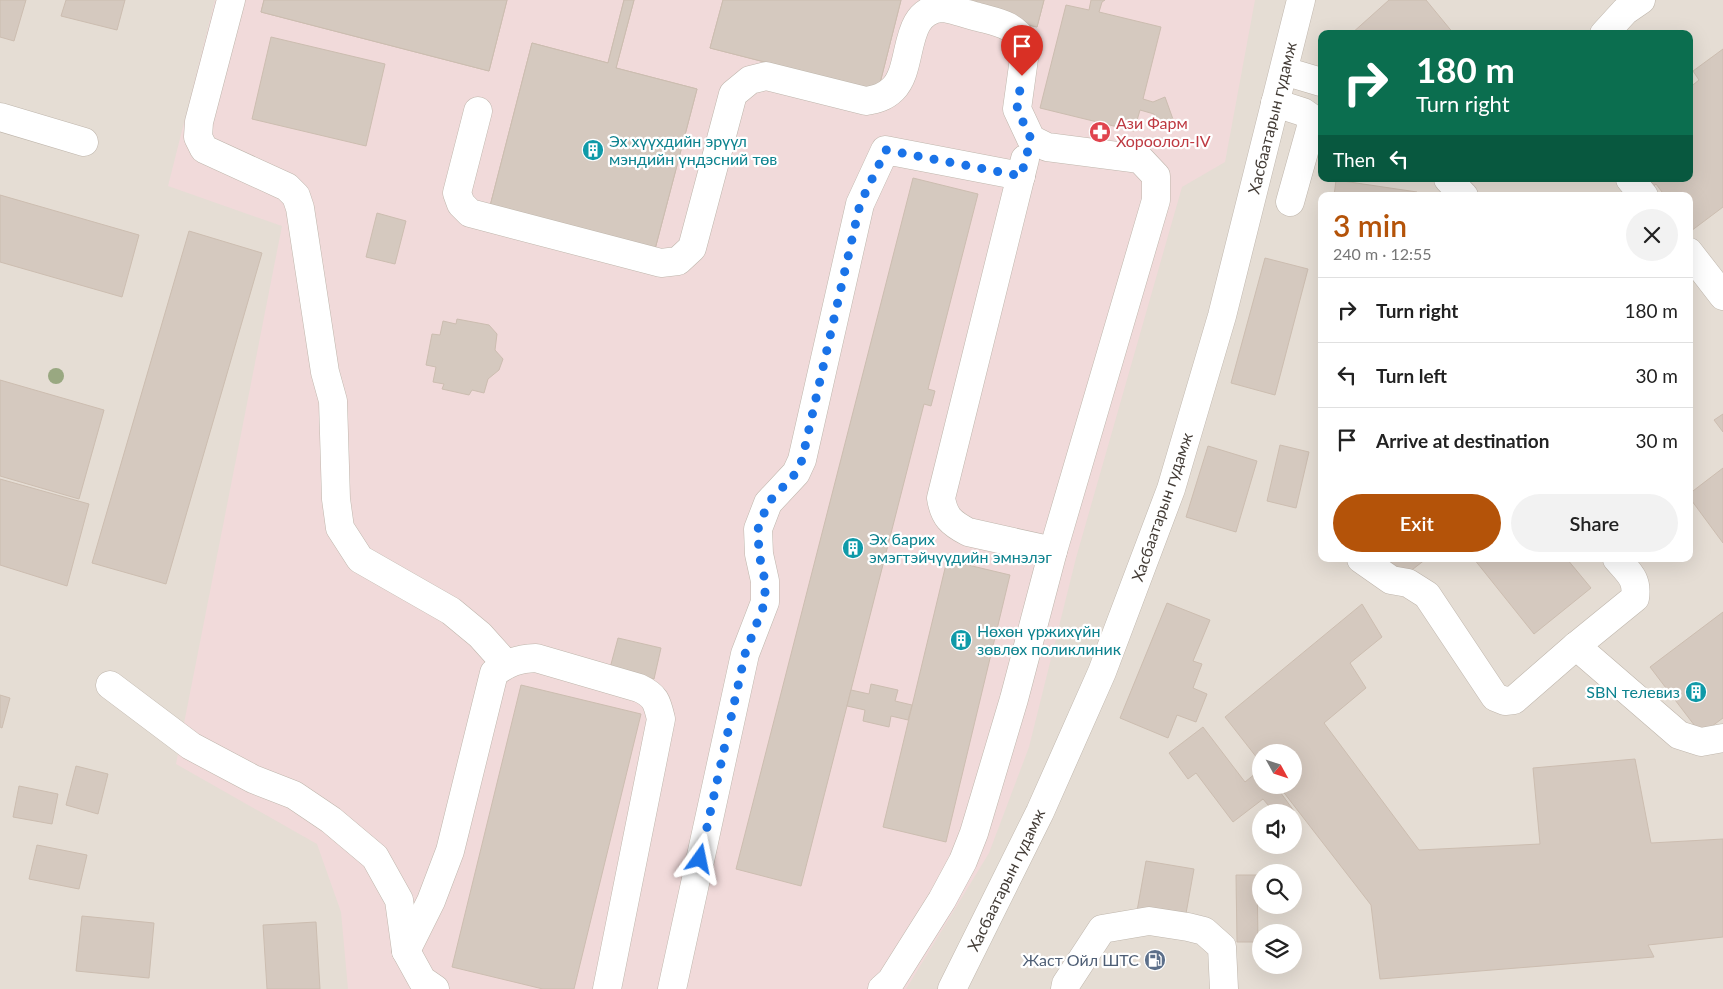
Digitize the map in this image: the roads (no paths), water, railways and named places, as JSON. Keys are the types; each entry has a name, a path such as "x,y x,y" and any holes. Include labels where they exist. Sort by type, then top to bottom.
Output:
{"street":[{"path":"231,0 199,122 198,137 204,149 287,187 296,196 300,208 325,372 333,401 336,499 340,528 360,559 451,611 480,635 506,664"},
{"name":"Хасбаатарын гудамж","path":"952,989 1040,812 1102,672 1171,489 1222,316 1301,0"},
{"path":"1607,30 1625,4"},
{"path":"478,111 457,194 461,204 470,213 660,263 678,261 692,248 733,94 750,80 766,76 866,101 882,97 895,87 903,72 915,27 927,13 942,8 1004,24 1018,33 1026,44 1017,109 1031,139 1047,147 1140,159 1156,176 1156,200 1053,551 1014,699 974,833 963,861 942,900 891,982 882,989"},
{"path":"1284,71 1318,81"},
{"path":"1275,104 1303,112 1310,117 1312,127 1290,202"},
{"path":"0,117 84,142"},
{"path":"1031,139 941,498 943,509 948,518 956,526 968,532 1053,551"},
{"path":"672,989 745,654 765,602 765,581 759,554 758,529 768,503 796,473 802,460 860,204 886,150 1021,176"},
{"path":"1451,182 1460,192"},
{"path":"1632,182 1641,192"},
{"path":"1693,257 1723,296"},
{"path":"1366,562 1391,580 1408,583 1428,595 1495,697 1505,701 1514,700 1635,598 1637,588 1634,579 1620,562"},
{"path":"1576,646 1679,735 1701,742 1723,738"},
{"path":"406,951 432,901 450,851 494,673 506,664 519,659 536,658 639,688 651,694 658,704 661,720 607,989"},
{"path":"110,685 191,746 253,779 294,795 331,820 375,857 399,900 406,951 422,980 436,989"},
{"path":"1065,989 1066,984 1102,929 1150,921 1204,931 1222,947 1224,989"}],"place":[{"name":"Ази Фарм Хороолол-IV","path":"1100,132"},
{"name":"Эх хүүхдийн эрүүл мэндийн үндэсний төв","path":"593,150"},
{"name":"Эх барих эмэгтэйчүүдийн эмнэлэг","path":"853,548"},
{"name":"Нөхөн үржихүйн зөвлөх поликлиник","path":"961,640"},
{"name":"SBN телевиз","path":"1696,692"},
{"name":"Жаст Ойл ШТС","path":"1155,960"}]}
